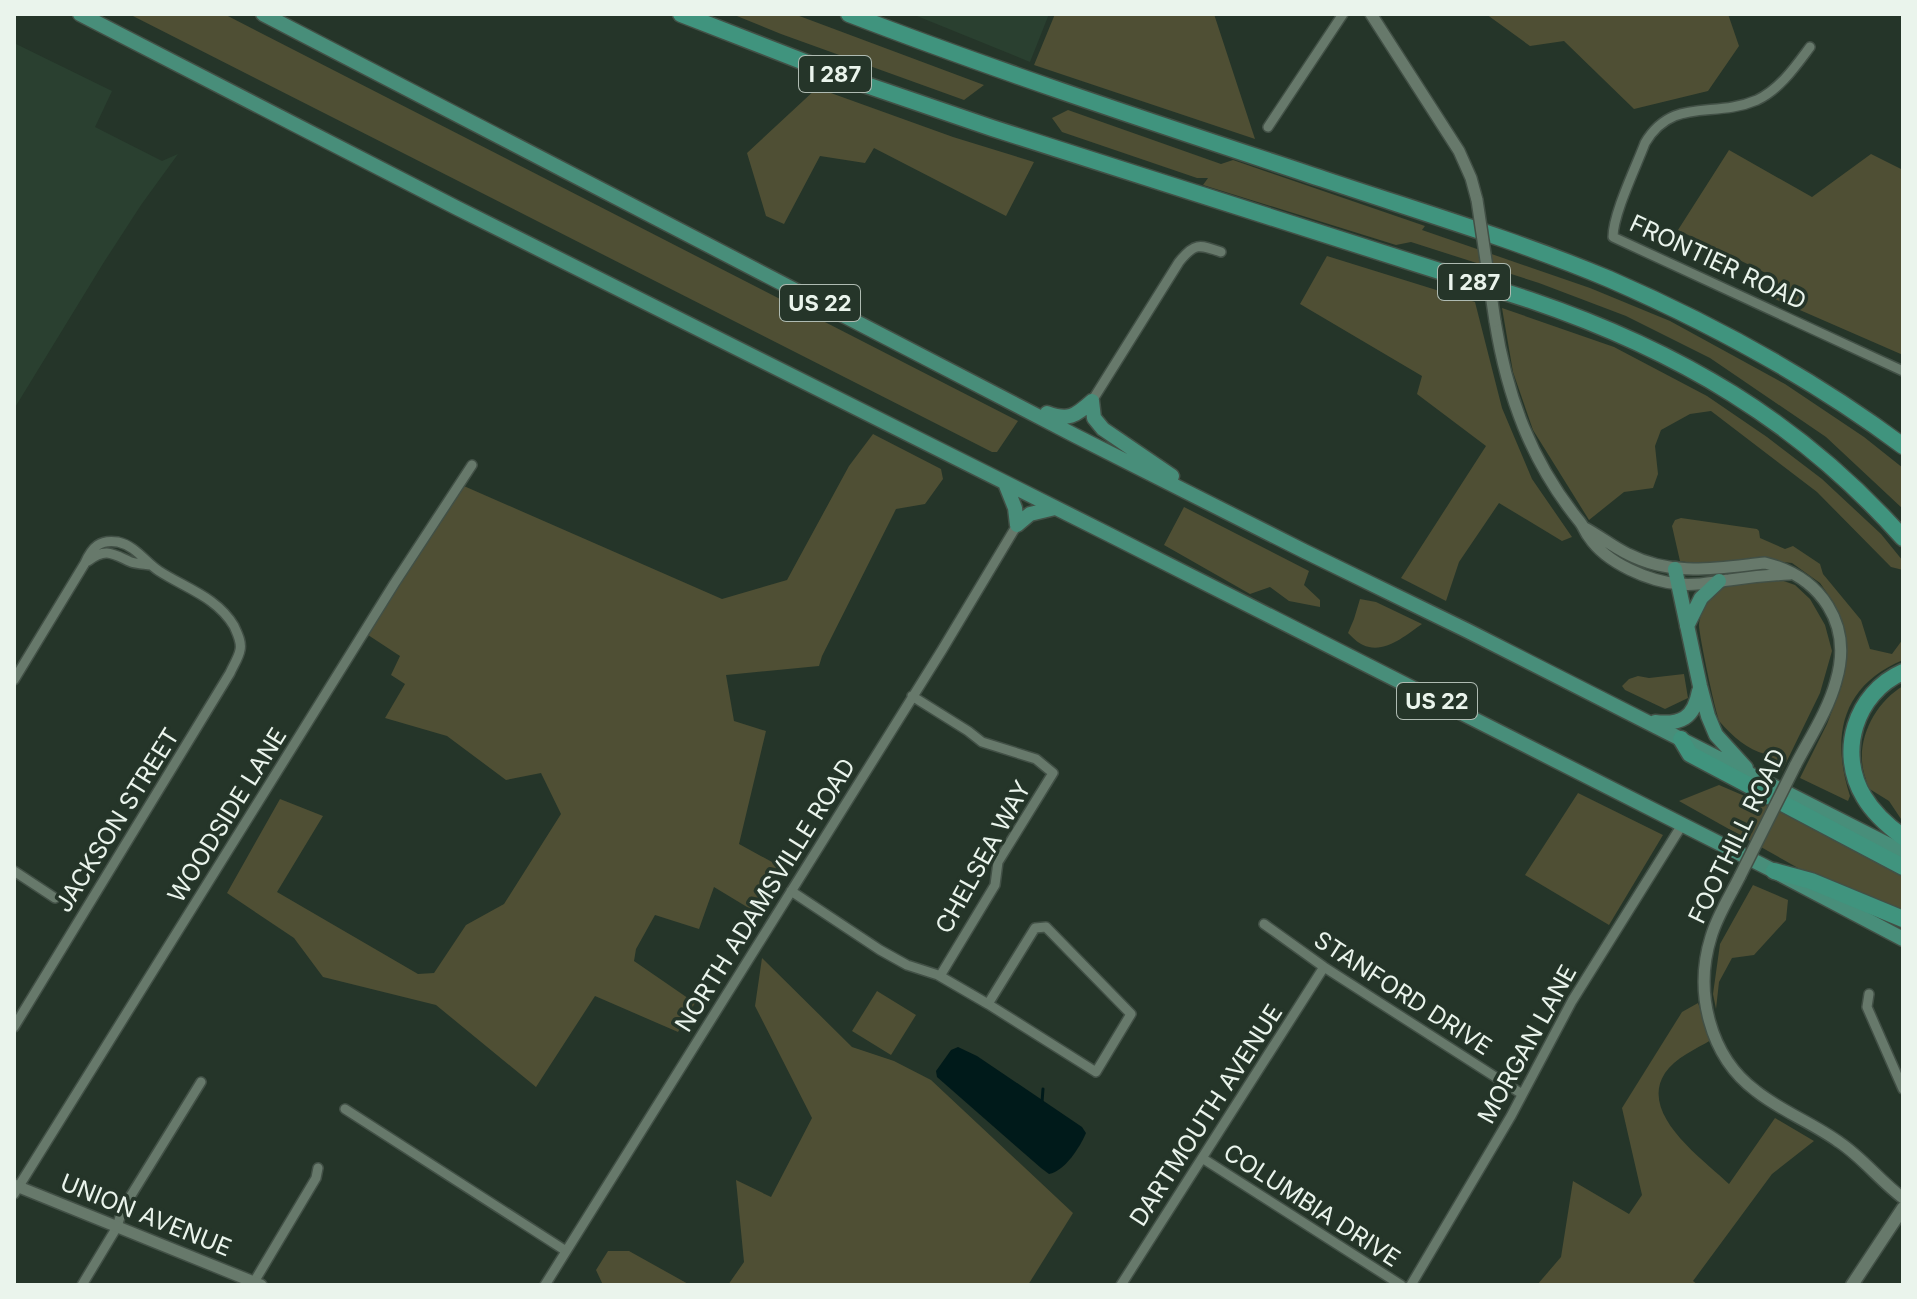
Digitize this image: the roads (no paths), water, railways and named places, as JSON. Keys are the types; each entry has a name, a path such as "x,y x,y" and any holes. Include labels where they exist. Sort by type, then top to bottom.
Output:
{"highway":[{"name":"US 22","path":"80,14 457,208 1774,871 1903,939"},
{"name":"US 22","path":"263,14 1001,397 1903,852"},
{"name":"I 287","path":"681,14 843,77 992,128 1600,325 1670,357 1765,415 1848,481 1903,538"},
{"name":"I 287","path":"849,14 1013,75 1456,224 1608,279 1706,325 1778,364 1850,408 1903,446"},
{"path":"1001,397 1060,417 1079,413 1092,401"},
{"path":"1092,401 1094,418 1103,429 1205,501"},
{"path":"1005,483 1015,508 1017,525"},
{"path":"1017,525 1030,514 1055,508"},
{"path":"1677,577 1708,716 1716,735 1752,776"},
{"path":"1687,626 1698,602 1719,581"},
{"path":"1903,672 1885,682 1861,709 1854,726 1851,747 1855,776 1863,797 1875,813 1903,837"},
{"path":"1637,717 1669,723 1683,719 1694,710 1700,686"},
{"path":"1681,739 1690,754 1903,867"},
{"path":"1774,871 1811,881 1903,919"}],"main road":[{"path":"1852,1285 1903,1208"}],"street":[{"path":"1268,127 1343,14"},
{"name":"FOOTHILL ROAD","path":"1371,14 1459,151 1471,178 1506,379 1526,435 1541,465 1562,500 1585,528 1588,537 1624,566 1657,580 1710,568 1765,563 1775,566 1818,591 1834,615 1840,644 1839,670 1830,699 1712,934 1707,952 1704,993 1713,1034 1731,1067 1753,1090 1845,1146 1903,1198"},
{"name":"FRONTIER ROAD","path":"1810,47 1774,90 1757,100 1735,107 1675,114 1662,121 1645,143 1617,215 1613,237 1903,371"},
{"path":"1092,401 1186,253 1202,245 1221,252"},
{"name":"WOODSIDE LANE","path":"15,1189 394,584 472,465"},
{"name":"NORTH ADAMSVILLE ROAD","path":"545,1285 1017,525"},
{"name":"JACKSON STREET","path":"14,680 85,563 104,552 117,554 134,563 151,565 213,602 226,614 240,642 240,651 230,673 14,1027"},
{"name":"FOOTHILL ROAD","path":"1677,577 1719,581 1790,574"},
{"name":"CHELSEA WAY","path":"912,696 982,742 1036,759 1053,773 998,862 995,885 940,976"},
{"name":"MORGAN LANE","path":"1411,1285 1572,1001 1682,825"},
{"path":"14,871 55,898"},
{"path":"791,891 880,950 907,965 940,976 1096,1072 1131,1014 1046,927 1035,928 988,1004"},
{"name":"STANFORD DRIVE","path":"1264,924 1324,967 1522,1094"},
{"name":"DARTMOUTH AVENUE","path":"1121,1285 1324,967"},
{"path":"1869,994 1867,1007 1903,1089"},
{"path":"82,1285 117,1227 122,1210 201,1082"},
{"path":"345,1109 566,1251"},
{"name":"COLUMBIA DRIVE","path":"1202,1158 1401,1285"},
{"path":"248,1282 316,1178 318,1168"},
{"name":"UNION AVENUE","path":"15,1189 117,1227 248,1282"}],"water":[{"path":"958,1047 977,1056 1082,1127 1086,1133 1083,1139 1061,1168 1049,1174 937,1077 936,1071 951,1050"}],"waterway":[{"path":"1042,1102 1043,1089"}]}
